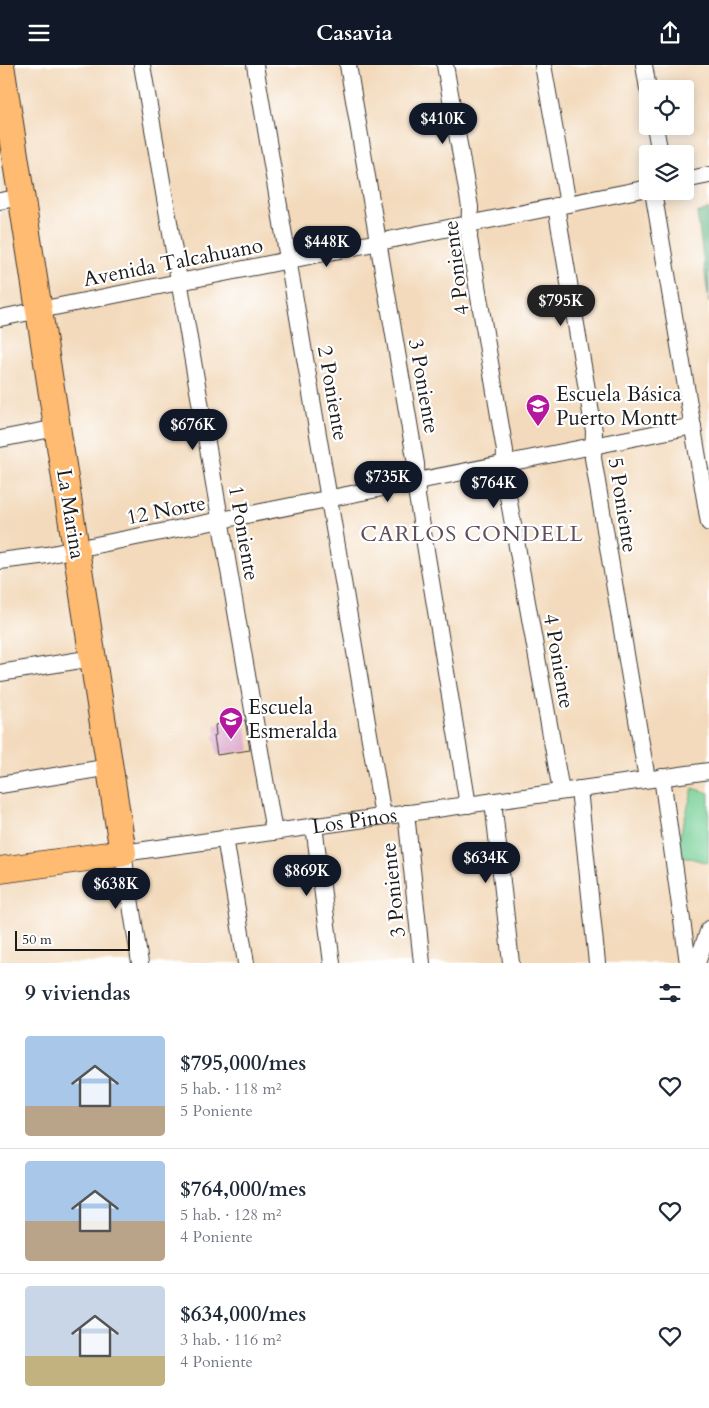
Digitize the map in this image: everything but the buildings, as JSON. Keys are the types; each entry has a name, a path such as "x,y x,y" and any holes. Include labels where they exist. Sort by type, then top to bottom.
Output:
{"main road":[{"name":"La Marina","path":"2,81 11,199 39,311 123,853"},
{"name":"Los Pinos","path":"0,870 123,853"}],"street":[{"name":"1 Poniente","path":"142,65 274,832"},
{"name":"2 Poniente","path":"255,65 382,817"},
{"name":"3 Poniente","path":"348,65 416,464 419,505 468,805"},
{"name":"4 Poniente","path":"445,65 470,207 469,238 505,451 504,474 561,791"},
{"name":"5 Poniente","path":"543,65 594,431 593,458 688,963"},
{"path":"644,65 646,80"},
{"path":"694,178 709,175"},
{"name":"Avenida Talcahuano","path":"0,319 639,190"},
{"path":"655,200 709,523"},
{"name":"12 Norte","path":"0,561 76,549 693,427"},
{"path":"0,439 57,428"},
{"path":"0,673 93,658"},
{"path":"0,785 110,767"},
{"name":"Los Pinos","path":"123,853 709,771"},
{"path":"580,789 597,963"},
{"path":"493,801 510,963"},
{"name":"3 Poniente","path":"406,813 422,963"},
{"path":"314,826 332,963"},
{"path":"226,839 246,963"},
{"name":"La Marina","path":"123,853 140,963"},
{"path":"697,963 709,929"}],"green space":[{"path":"709,209 709,303 697,213"},
{"path":"693,788 709,793 708,863 675,854"}],"place":[{"name":"Escuela Básica Puerto Montt","path":"538,427"},
{"name":"Escuela Esmeralda","path":"231,740"}],"district":[{"name":"CARLOS CONDELL","path":"472,533"}]}
